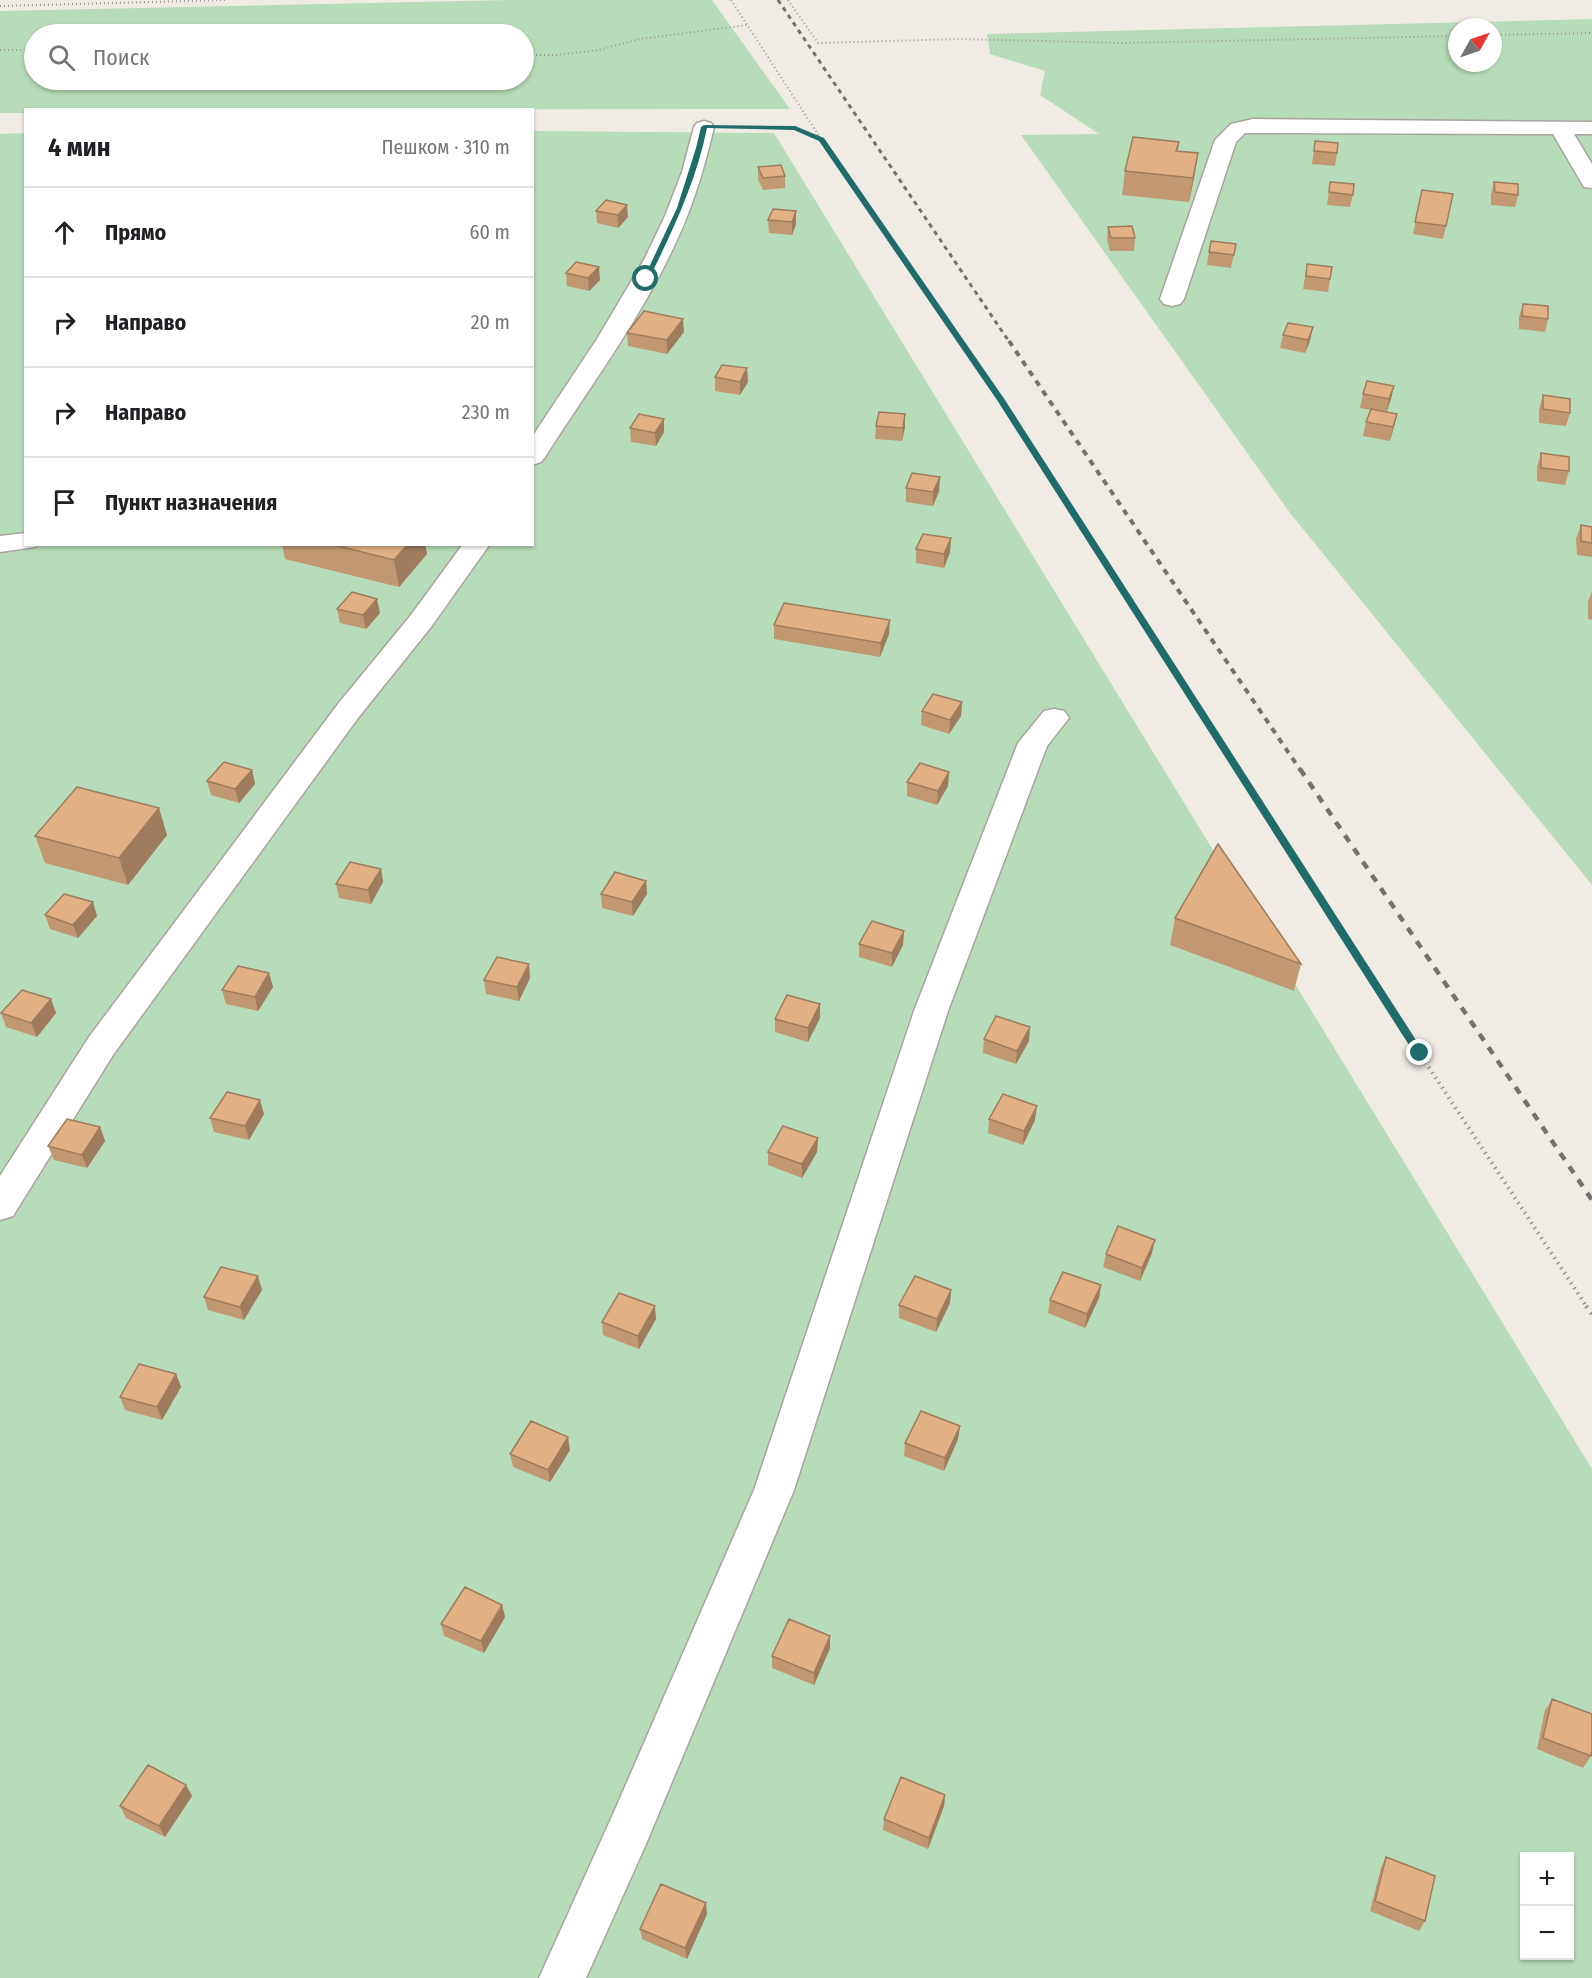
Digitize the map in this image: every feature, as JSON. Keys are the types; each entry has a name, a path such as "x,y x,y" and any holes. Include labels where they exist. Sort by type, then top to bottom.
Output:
{"street":[{"path":"1172,299 1226,140 1238,128 1265,126 1592,128"},
{"path":"534,454 646,279 680,208 700,148 704,127"},
{"path":"1560,128 1592,182"},
{"path":"0,544 24,541"},
{"path":"0,1206 101,1046 348,711 421,621 476,546"},
{"path":"562,1978 630,1828 774,1490 931,1011 1033,742 1054,718"}],"path":[{"path":"0,6 226,0"},
{"path":"731,0 821,139 1001,400 1420,1053 1592,1314"},
{"path":"788,0 818,43 948,39 1134,43 1448,36"},
{"path":"534,55 556,56 599,50 640,39 747,25"},
{"path":"1502,35 1592,33"},
{"path":"0,50 24,50"},
{"path":"704,127 795,128 821,139"}],"green space":[{"path":"511,0 712,0 790,109 24,108 24,113 0,113 0,11"},
{"path":"1592,19 1592,885 1290,513 1021,135 1099,134 1040,95 1045,71 990,54 987,34 1448,23 1448,72 1502,72 1502,21"},
{"path":"534,131 774,133 1592,1469 1592,1978 0,1978 0,134 24,133 24,546 534,546"}],"building":[{"path":"1133,137 1179,142 1176,151 1198,153 1193,178 1125,171"},
{"path":"1315,141 1338,143 1337,153 1314,151"},
{"path":"781,165 785,176 763,178 758,167"},
{"path":"1330,182 1354,184 1353,195 1329,192"},
{"path":"1494,182 1518,184 1518,195 1495,192"},
{"path":"1422,190 1453,194 1446,226 1415,222"},
{"path":"606,200 627,205 618,215 596,211"},
{"path":"773,209 796,211 792,222 768,220"},
{"path":"1132,226 1135,238 1111,238 1108,227"},
{"path":"1211,241 1236,244 1234,255 1209,252"},
{"path":"576,262 599,267 588,278 566,273"},
{"path":"1307,264 1332,267 1330,279 1306,276"},
{"path":"1523,304 1548,306 1548,319 1522,316"},
{"path":"644,311 683,319 667,340 627,333"},
{"path":"1288,323 1313,327 1308,340 1283,335"},
{"path":"722,365 747,368 740,382 715,377"},
{"path":"1367,381 1394,386 1389,399 1363,394"},
{"path":"1543,395 1570,399 1570,413 1543,409"},
{"path":"1371,409 1397,414 1393,427 1366,422"},
{"path":"879,412 905,414 903,428 876,426"},
{"path":"639,414 664,419 655,433 630,428"},
{"path":"1541,453 1569,457 1569,471 1541,468"},
{"path":"912,473 940,477 933,492 906,488"},
{"path":"1581,525 1592,527 1592,543 1581,541"},
{"path":"923,534 951,538 944,554 916,549"},
{"path":"338,546 406,546 394,560"},
{"path":"352,592 377,599 363,615 337,609"},
{"path":"784,603 890,620 881,643 774,625"},
{"path":"933,694 962,702 950,720 922,711"},
{"path":"224,762 252,770 235,789 207,781"},
{"path":"920,763 949,772 938,791 907,782"},
{"path":"77,787 159,808 119,858 35,836"},
{"path":"1218,844 1301,964 1175,918"},
{"path":"350,862 381,869 368,890 336,884"},
{"path":"615,872 646,881 632,902 601,894"},
{"path":"64,894 93,902 73,925 45,915"},
{"path":"872,921 904,931 892,953 859,944"},
{"path":"497,957 529,964 517,987 484,980"},
{"path":"238,966 269,973 255,997 222,990"},
{"path":"22,990 51,999 31,1023 1,1013"},
{"path":"787,995 820,1004 808,1028 775,1019"},
{"path":"996,1016 1030,1027 1017,1051 984,1039"},
{"path":"227,1092 260,1100 245,1126 210,1118"},
{"path":"1003,1094 1037,1106 1024,1131 989,1119"},
{"path":"67,1119 100,1127 82,1155 48,1146"},
{"path":"783,1126 818,1138 802,1164 768,1152"},
{"path":"1118,1226 1155,1240 1142,1268 1106,1254"},
{"path":"221,1267 258,1276 240,1307 204,1297"},
{"path":"1063,1272 1101,1285 1087,1314 1050,1300"},
{"path":"915,1276 951,1290 937,1319 899,1305"},
{"path":"619,1293 655,1306 638,1336 602,1322"},
{"path":"139,1364 176,1374 157,1407 120,1397"},
{"path":"921,1411 960,1426 945,1458 905,1443"},
{"path":"531,1421 568,1437 548,1470 510,1454"},
{"path":"465,1587 502,1605 481,1641 441,1624"},
{"path":"789,1619 830,1636 814,1673 772,1656"},
{"path":"1552,1699 1592,1714 1591,1756 1543,1738"},
{"path":"148,1765 186,1785 159,1826 120,1806"},
{"path":"901,1777 945,1795 929,1838 884,1819"},
{"path":"1386,1857 1435,1876 1425,1921 1375,1901"},
{"path":"661,1884 706,1903 685,1948 640,1929"}],"railway":[{"path":"778,0 1010,343"},
{"path":"1009,341 1301,771"},
{"path":"1300,769 1592,1200"}],"route":[{"path":"646,279 680,208 700,148 704,127 795,128 821,139 1001,400 1420,1053"}]}
